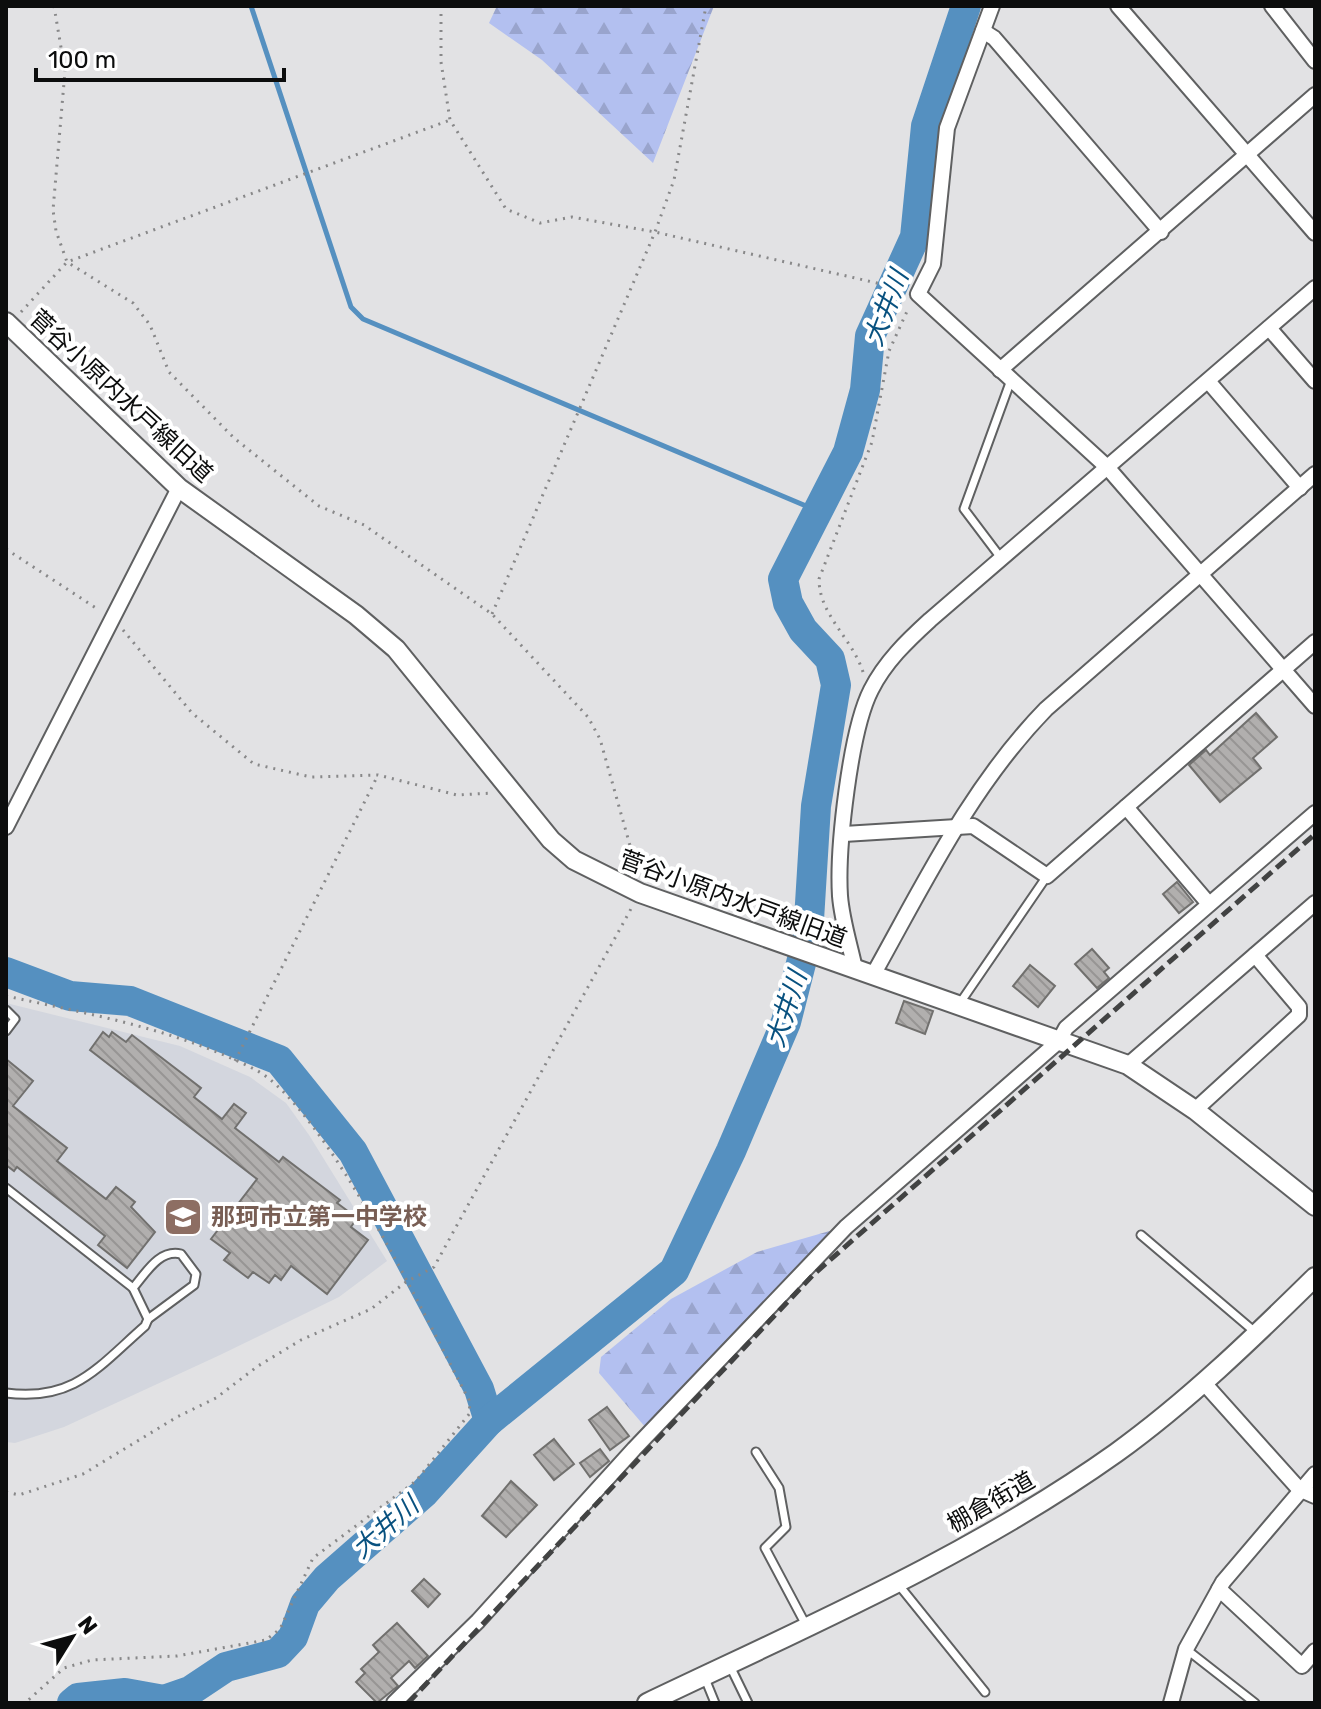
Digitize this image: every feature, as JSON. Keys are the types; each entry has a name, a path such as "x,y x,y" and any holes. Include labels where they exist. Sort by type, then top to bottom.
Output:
{"street":[{"path":"992,6 947,128 933,264 912,292 1107,467 1315,706"},
{"path":"1118,6 1315,233"},
{"path":"1272,6 1315,61"},
{"path":"983,31 994,38 1161,232"},
{"path":"1006,375 1315,95"},
{"path":"864,972 840,892 854,745 870,691 901,646 1315,288"},
{"name":"菅谷小原内水戸線旧道","path":"8,323 179,488 376,631 413,666 551,840 574,860 640,893 1128,1065 1195,1110 1315,1206"},
{"path":"1269,328 1315,381"},
{"path":"1208,381 1300,488"},
{"path":"864,972 1013,744 1200,573 1315,474"},
{"path":"6,827 179,488"},
{"path":"844,834 959,824 973,826 1047,876 1315,642"},
{"path":"1126,807 1209,904"},
{"path":"394,1703 478,1621 634,1449 846,1227 1059,1041 1066,1028 1315,813"},
{"path":"1128,1065 1315,903"},
{"path":"1195,1110 1299,1015 1299,1007 1255,955"},
{"name":"棚倉街道","path":"647,1703 896,1583 1074,1481 1204,1383 1315,1277"},
{"path":"1204,1383 1299,1489 1315,1496"},
{"path":"1171,1703 1186,1649 1219,1589 1299,1489 1315,1474"},
{"path":"1219,1589 1302,1666 1315,1651"}],"lane":[{"path":"1001,558 964,509 1006,375"},
{"path":"959,1005 1047,876"},
{"path":"6,1010 15,1019 6,1031"},
{"path":"6,1188 133,1288 148,1319"},
{"path":"1141,1235 1257,1334"},
{"path":"6,1393 57,1393 80,1384 145,1326 148,1319 194,1285 196,1274 181,1254 171,1251 159,1258 133,1288"},
{"path":"756,1452 779,1488 786,1527 765,1548 807,1627"},
{"path":"896,1583 985,1692"},
{"path":"1186,1649 1255,1703"},
{"path":"730,1664 748,1703"},
{"path":"704,1676 715,1703"}],"path":[{"path":"6,1492 19,1495 83,1474 177,1417 216,1398 258,1366 301,1340 371,1309 406,1282 434,1267 640,893 600,739 588,717 492,614 364,525 319,506 234,438 169,372 150,325 133,303 67,262 56,231 53,210 65,71 54,6"},
{"path":"441,6 441,62 450,120 506,209 540,223 572,217 655,232 885,283 912,292 889,351 872,442 819,579 819,595 861,665 870,691"},
{"path":"492,614 655,232 674,180 706,6"},
{"path":"8,323 67,262 450,120"},
{"path":"6,549 111,616 192,713 254,764 311,777 378,775 457,795 492,794 504,782"},
{"path":"235,1062 378,775"},
{"path":"6,996 160,1032 257,1071 287,1094 318,1135 406,1282 469,1400 470,1413 416,1481 313,1558 280,1629 266,1640 177,1656 92,1660 64,1668 25,1703"}],"shaded area":[{"name":"那珂市立第一中学校","path":"6,1003 180,1046 250,1077 286,1103 387,1261 339,1297 220,1355 64,1427 15,1443 6,1442"}],"green space":[{"path":"497,6 714,6 653,163 542,60 489,23"},
{"path":"833,1230 646,1428 599,1373 601,1357 671,1299 757,1252"}],"building":[{"path":"1256,713 1277,737 1253,758 1261,768 1220,802 1189,765 1206,750 1210,755"},
{"path":"1177,882 1193,902 1179,913 1163,894"},
{"path":"1092,949 1109,968 1104,972 1109,978 1097,988 1075,964"},
{"path":"1030,965 1055,986 1038,1007 1013,986"},
{"path":"904,1001 933,1011 925,1034 896,1023"},
{"path":"103,1032 109,1037 112,1032 126,1042 132,1035 201,1088 194,1097 222,1119 234,1104 246,1113 235,1128 279,1162 283,1157 340,1200 337,1203 357,1218 351,1227 368,1240 327,1294 291,1266 281,1280 275,1275 269,1283 253,1272 248,1278 224,1260 230,1253 211,1239 257,1179 90,1050"},
{"path":"6,1059 33,1081 13,1106 67,1148 57,1161 106,1199 116,1187 135,1202 131,1207 155,1232 127,1268 98,1245 105,1236 17,1167 14,1171 6,1165"},
{"path":"607,1407 629,1436 610,1450 589,1420"},
{"path":"554,1439 574,1464 554,1480 534,1455"},
{"path":"600,1449 609,1461 590,1477 580,1463"},
{"path":"511,1481 537,1505 506,1537 482,1516"},
{"path":"424,1579 440,1594 428,1607 412,1591"},
{"path":"397,1623 428,1656 415,1668 409,1661 391,1678 398,1686 377,1703 356,1682 365,1673 361,1669 379,1652 373,1645"}],"waterway":[{"path":"251,6 351,307 363,319 818,511"},
{"name":"大井川","path":"72,1703 78,1698 125,1693 164,1700 190,1691 226,1667 278,1653 293,1637 305,1604 327,1578 424,1493 489,1421 674,1271 731,1151 786,1022 808,936 816,806 836,685 830,659 803,630 788,603 783,579 848,452 865,390 870,336 915,237 926,126 966,6"},
{"path":"6,972 70,996 130,1001 279,1060 353,1152 479,1389 489,1421"}],"railway":[{"path":"408,1703 813,1275 1315,834"}],"place":[{"name":"那珂市立第一中学校","path":"183,1217"}]}
